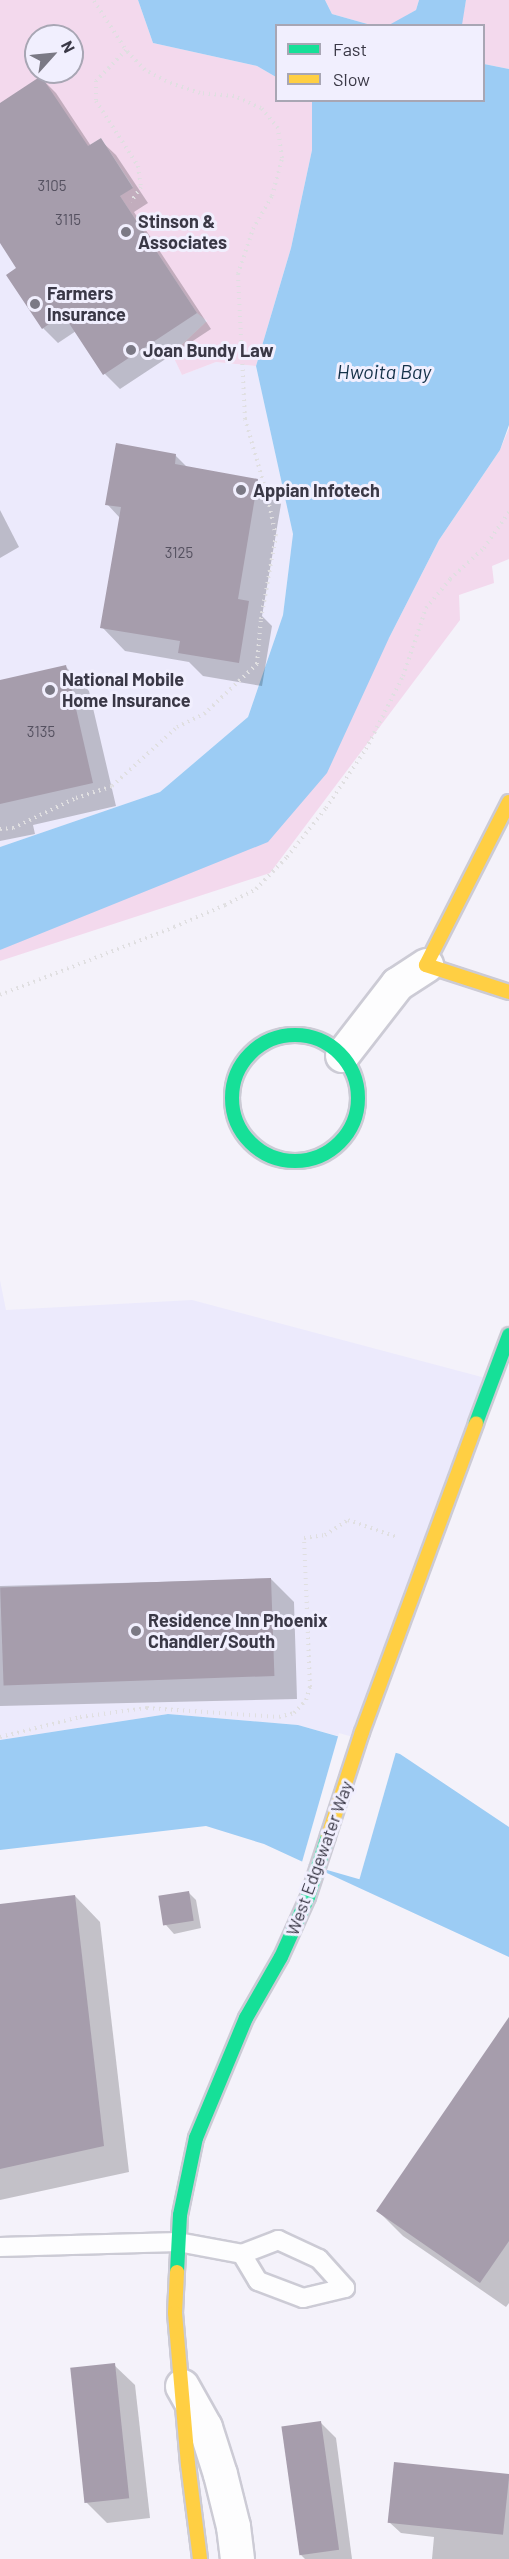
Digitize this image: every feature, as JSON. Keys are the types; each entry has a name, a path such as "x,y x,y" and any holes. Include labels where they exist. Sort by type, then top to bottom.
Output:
{"street":[{"path":"342,1055 397,984 426,964 509,802"},
{"path":"426,964 509,992"},
{"path":"287,1035 307,1036 326,1043 342,1055 353,1074 358,1095 356,1117 346,1136 330,1151 309,1160 288,1161 267,1155 251,1143 238,1127 233,1107 232,1088 239,1068 251,1052 267,1041 287,1035"},
{"name":"West Edgewater Way","path":"200,2559 188,2464 175,2313 180,2215 196,2138 220,2075 246,2018 281,1958 308,1897 362,1732 509,1335"},
{"name":"West Edgewater Way","path":"182,2386 205,2427 220,2474 233,2526 237,2559"}],"lane":[{"path":"0,2247 178,2242 242,2254 278,2240 320,2259 345,2288 303,2298 258,2281 242,2254"}],"path":[{"path":"0,829 13,828 76,798 112,786 134,769 177,727 204,714 256,664 261,619 276,536 267,495 245,419 238,274 254,229 272,196 280,167 282,158 278,128 261,108 234,96 200,93 166,81 146,70 126,50 93,0"},
{"path":"126,50 96,81 96,101 138,166 141,187 131,202"},
{"path":"0,995 174,927 256,889 287,857 326,808 366,749 404,676 426,608 450,579 484,548 509,512"},
{"path":"0,1737 80,1717 147,1708 279,1717 294,1713 306,1700 310,1687 304,1538 325,1535 348,1520 401,1538"}],"shaded area":[{"path":"0,0 138,0 153,43 257,66 275,76 275,102 312,102 312,150 291,248 256,366 216,362 182,375 172,354 207,321 197,313 120,196 133,187 101,138 77,153 0,103"},
{"path":"325,0 419,0 416,10 392,24 367,24 332,14"},
{"path":"466,0 509,0 509,69 485,64 485,24 461,24"},
{"path":"0,103 77,153 101,138 133,187 120,196 207,321 172,353 182,375 216,362 256,366 293,534 283,615 248,717 160,792 0,847"},
{"path":"509,428 509,559 492,566 494,583 459,595 460,620 270,873 0,961 0,950 389,638 439,540 500,450"},
{"path":"0,1280 6,1310 192,1300 493,1380 360,1742 298,1725 168,1714 0,1740"}],"water":[{"path":"138,0 325,0 332,14 367,24 275,24 275,76 257,66 153,43"},
{"path":"419,0 466,0 462,24 391,24 416,10"},
{"name":"Hwoita Bay","path":"485,64 509,69 509,425 500,450 439,540 389,638 327,773 268,842 0,950 0,847 160,792 248,717 283,615 293,534 256,366 291,248 312,150 312,102 485,102"},
{"path":"168,1714 298,1725 400,1754 509,1827 509,1957 264,1844 206,1826 0,1850 0,1740"}],"pier":[{"path":"339,1733 397,1750 359,1879 302,1863"}],"building":[{"path":"29,84 46,84 88,146 101,138 133,188 120,196 197,313 103,375 63,314 42,329 6,275 16,268 0,243 0,103"},
{"path":"116,443 176,454 175,464 258,479 238,599 249,601 239,663 178,653 180,641 100,628 121,507 105,505"},
{"path":"66,665 93,783 0,804 0,680"},
{"name":"Residence Inn Phoenix Chandler/South","path":"271,1578 274,1676 4,1685 0,1587"},
{"path":"189,1891 194,1921 163,1925 158,1896"},
{"path":"75,1895 104,2146 0,2169 0,1904"},
{"path":"509,2017 509,2241 480,2283 376,2211"},
{"path":"115,2363 129,2498 84,2503 70,2368"},
{"path":"321,2421 339,2550 299,2555 281,2427"},
{"path":"394,2462 509,2474 503,2535 388,2523"}],"traffic: fast":[{"path":"295,1035 319,1040 339,1054 353,1074 358,1098 353,1122 339,1142 319,1156 295,1161 271,1156 251,1142 237,1122 232,1098 237,1074 251,1054 271,1040 295,1035"},
{"path":"476,1423 509,1335"},
{"path":"177,2272 180,2215 196,2138 246,2018 281,1957 308,1897 328,1836"}],"traffic: slow":[{"path":"509,802 426,965 509,992"},
{"path":"328,1836 362,1732 476,1423"},
{"path":"177,2272 175,2313 188,2464 200,2559"}],"place":[{"name":"Stinson & Associates","path":"126,232"},
{"name":"Farmers Insurance","path":"35,304"},
{"name":"Joan Bundy Law","path":"131,350"},
{"name":"Appian Infotech","path":"241,490"},
{"name":"National Mobile Home Insurance","path":"50,690"},
{"name":"Residence Inn Phoenix Chandler/South","path":"136,1631"}]}
